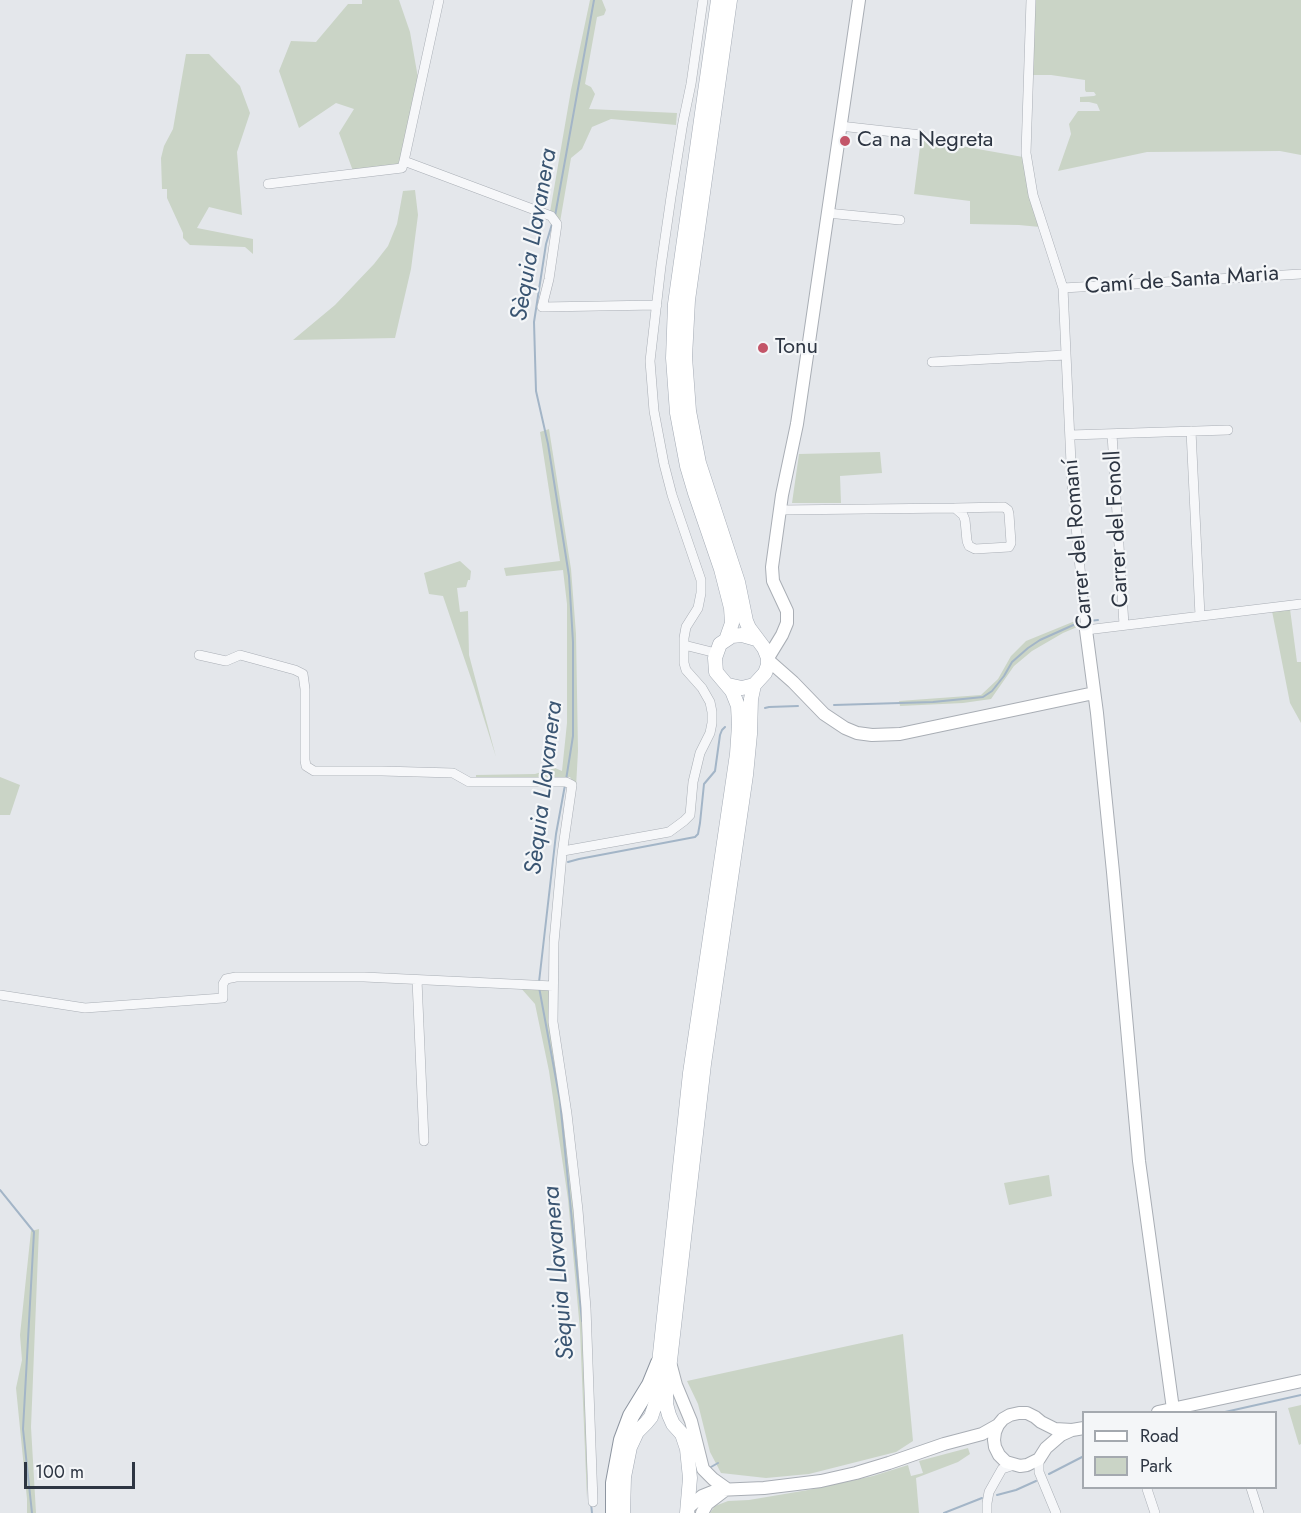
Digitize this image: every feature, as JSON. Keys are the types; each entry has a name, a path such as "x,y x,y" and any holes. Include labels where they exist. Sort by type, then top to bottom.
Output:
{"highway":[{"path":"614,1513 614,1483 622,1440 631,1416 665,1363"}],"main road":[{"path":"718,0 676,294 673,358 677,413 685,457 731,608 732,623 726,640"},
{"path":"623,1513 627,1456 637,1432 646,1423 655,1407 665,1363 704,1064 746,775 751,699 758,681 767,669 768,659 764,648 748,628 738,582 699,463 689,411 685,357 688,300 730,0"},
{"path":"688,1510 690,1467 686,1441 673,1424 666,1404 665,1363 690,1073 737,754 739,725 736,698 716,672 714,662 720,644 732,636 742,635 758,641"},
{"path":"728,685 742,688 758,681"},
{"path":"646,1423 660,1420 673,1424"}],"street":[{"path":"268,184 402,168 439,0"},
{"path":"563,851 669,832 690,815 693,782 700,753 710,733 712,712 710,702 702,688 686,670 683,655 686,627 698,608 701,592 700,580 664,464 654,411 650,361 671,197 703,0"},
{"path":"859,0 772,574 775,587 785,605 787,617 785,630 768,659 829,718 851,731 872,735 900,734 1094,693"},
{"name":"Carrer del Romaní","path":"1031,0 1026,153 1033,195 1063,288 1072,485 1086,630 1106,798 1139,1161 1173,1409"},
{"path":"840,126 921,135"},
{"path":"404,161 551,216 557,224 549,279 542,307 657,305"},
{"path":"827,213 900,220"},
{"name":"Camí de Santa Maria","path":"1063,288 1301,274"},
{"path":"932,362 1066,355"},
{"path":"1070,435 1228,430"},
{"path":"1191,431 1200,616"},
{"name":"Carrer del Fonoll","path":"1112,434 1124,625"},
{"path":"780,510 955,507 1004,507 1009,514 1011,543 1009,547 975,549 969,546 965,520 955,507"},
{"path":"1086,630 1301,604"},
{"path":"758,641 779,640"},
{"path":"684,645 716,653"},
{"path":"199,655 226,661 240,655 303,674 305,760 306,766 314,771 453,773 469,783 566,782 572,785 554,942 553,1022 578,1210 586,1308 593,1502"},
{"path":"758,681 775,675 786,676"},
{"path":"0,995 85,1008 224,998 223,984 226,979 236,977 364,977 554,986"},
{"path":"417,980 423,1141"},
{"path":"665,1363 691,1421 700,1461 713,1479 727,1489"},
{"path":"1166,1411 1301,1381"},
{"path":"997,1451 995,1432 1003,1419 1010,1414 1027,1413 1055,1429 1078,1429"},
{"path":"1041,1422 1046,1430 1047,1439 1039,1472 1056,1513"},
{"path":"688,1510 709,1492 764,1488 856,1473 982,1434 998,1425"},
{"path":"987,1513 989,1492 1014,1467 1043,1453 1061,1435 1078,1429"},
{"path":"973,1437 982,1439 1014,1467 1039,1472"},
{"path":"690,1467 708,1484 727,1489"},
{"path":"702,1513 707,1504 727,1489"},
{"path":"1147,1489 1155,1513"},
{"path":"1251,1489 1259,1513"}],"green space":[{"path":"362,0 399,0 410,32 418,78 400,165 353,171 339,133 354,109 336,103 299,128 279,71 291,41 316,42 348,4 362,4"},
{"path":"590,0 602,0 606,10 604,15 597,17 585,84 591,87 595,94 589,109 677,113 676,125 611,119 592,127 582,149 571,158 560,222 550,212 571,90"},
{"path":"1033,0 1301,0 1301,155 1280,151 1147,152 1058,171 1071,134 1069,124 1078,111 1100,111 1097,104 1080,102 1080,97 1096,95 1094,92 1086,92 1085,80 1051,75 1031,75"},
{"path":"186,54 209,54 240,86 250,113 237,152 242,215 209,207 197,228 253,239 253,254 245,247 190,245 183,238 183,233 167,198 167,189 162,189 161,158 164,146 173,129"},
{"path":"921,139 1023,157 1040,227 970,224 970,201 914,194"},
{"path":"415,190 418,215 411,269 395,338 293,340 335,305 374,264 388,246 397,224 403,191"},
{"path":"549,429 571,569 576,634 578,751 576,787 570,777 476,780 476,775 535,774 555,768 562,771 567,723 567,604 563,570 506,576 504,568 560,561 540,432"},
{"path":"880,452 882,473 840,476 841,503 792,503 799,454"},
{"path":"460,561 471,571 466,587 457,588 460,612 468,611 469,655 496,757 443,596 429,594 424,573"},
{"path":"1290,609 1297,662 1301,662 1301,723 1290,703 1272,611"},
{"path":"1080,619 1082,625 1032,651 1014,666 991,699 963,703 900,706 899,701 981,695 998,679 1011,656 1026,641"},
{"path":"0,777 20,785 10,815 0,815"},
{"path":"520,987 551,988 576,1214 588,1409 587,1499 580,1330 568,1199 549,1071 535,1004"},
{"path":"1049,1175 1052,1196 1009,1205 1004,1183"},
{"path":"39,1229 31,1427 36,1513 27,1513 16,1388 22,1360 20,1335 31,1231"},
{"path":"903,1334 913,1441 896,1452 809,1474 766,1478 721,1473 710,1452 698,1404 687,1381"},
{"path":"1301,1405 1301,1444 1299,1445 1288,1408"},
{"path":"968,1448 970,1454 958,1462 916,1478 919,1513 710,1513 715,1506 728,1501 749,1500 808,1490 873,1476 908,1465 911,1476 923,1473 919,1461"}],"waterway":[{"name":"Sèquia Llavanera","path":"555,216 594,0"},
{"name":"Sèquia Llavanera","path":"552,224 546,244 534,322 536,391 548,444 569,576 573,642 573,736 566,780"},
{"path":"1089,621 1098,620"},
{"path":"834,705 933,702 983,697 992,691 1012,662 1028,648 1080,622"},
{"path":"765,708 798,706"},
{"path":"568,862 695,837 698,834 700,823 704,784 715,771 720,735 725,727"},
{"name":"Sèquia Llavanera","path":"539,982 556,834 565,785"},
{"name":"Sèquia Llavanera","path":"539,987 560,1101 582,1321"},
{"path":"0,1190 34,1232 23,1429 32,1513"},
{"path":"1229,1411 1301,1395"},
{"path":"1049,1474 1082,1457"},
{"path":"711,1467 718,1463"},
{"path":"997,1495 1036,1481"},
{"path":"944,1513 982,1498"},
{"name":"Sèquia Llavanera","path":"591,1503 592,1513"}],"place":[{"name":"Ca na Negreta","path":"845,141"},
{"name":"Tonu","path":"763,348"}]}
